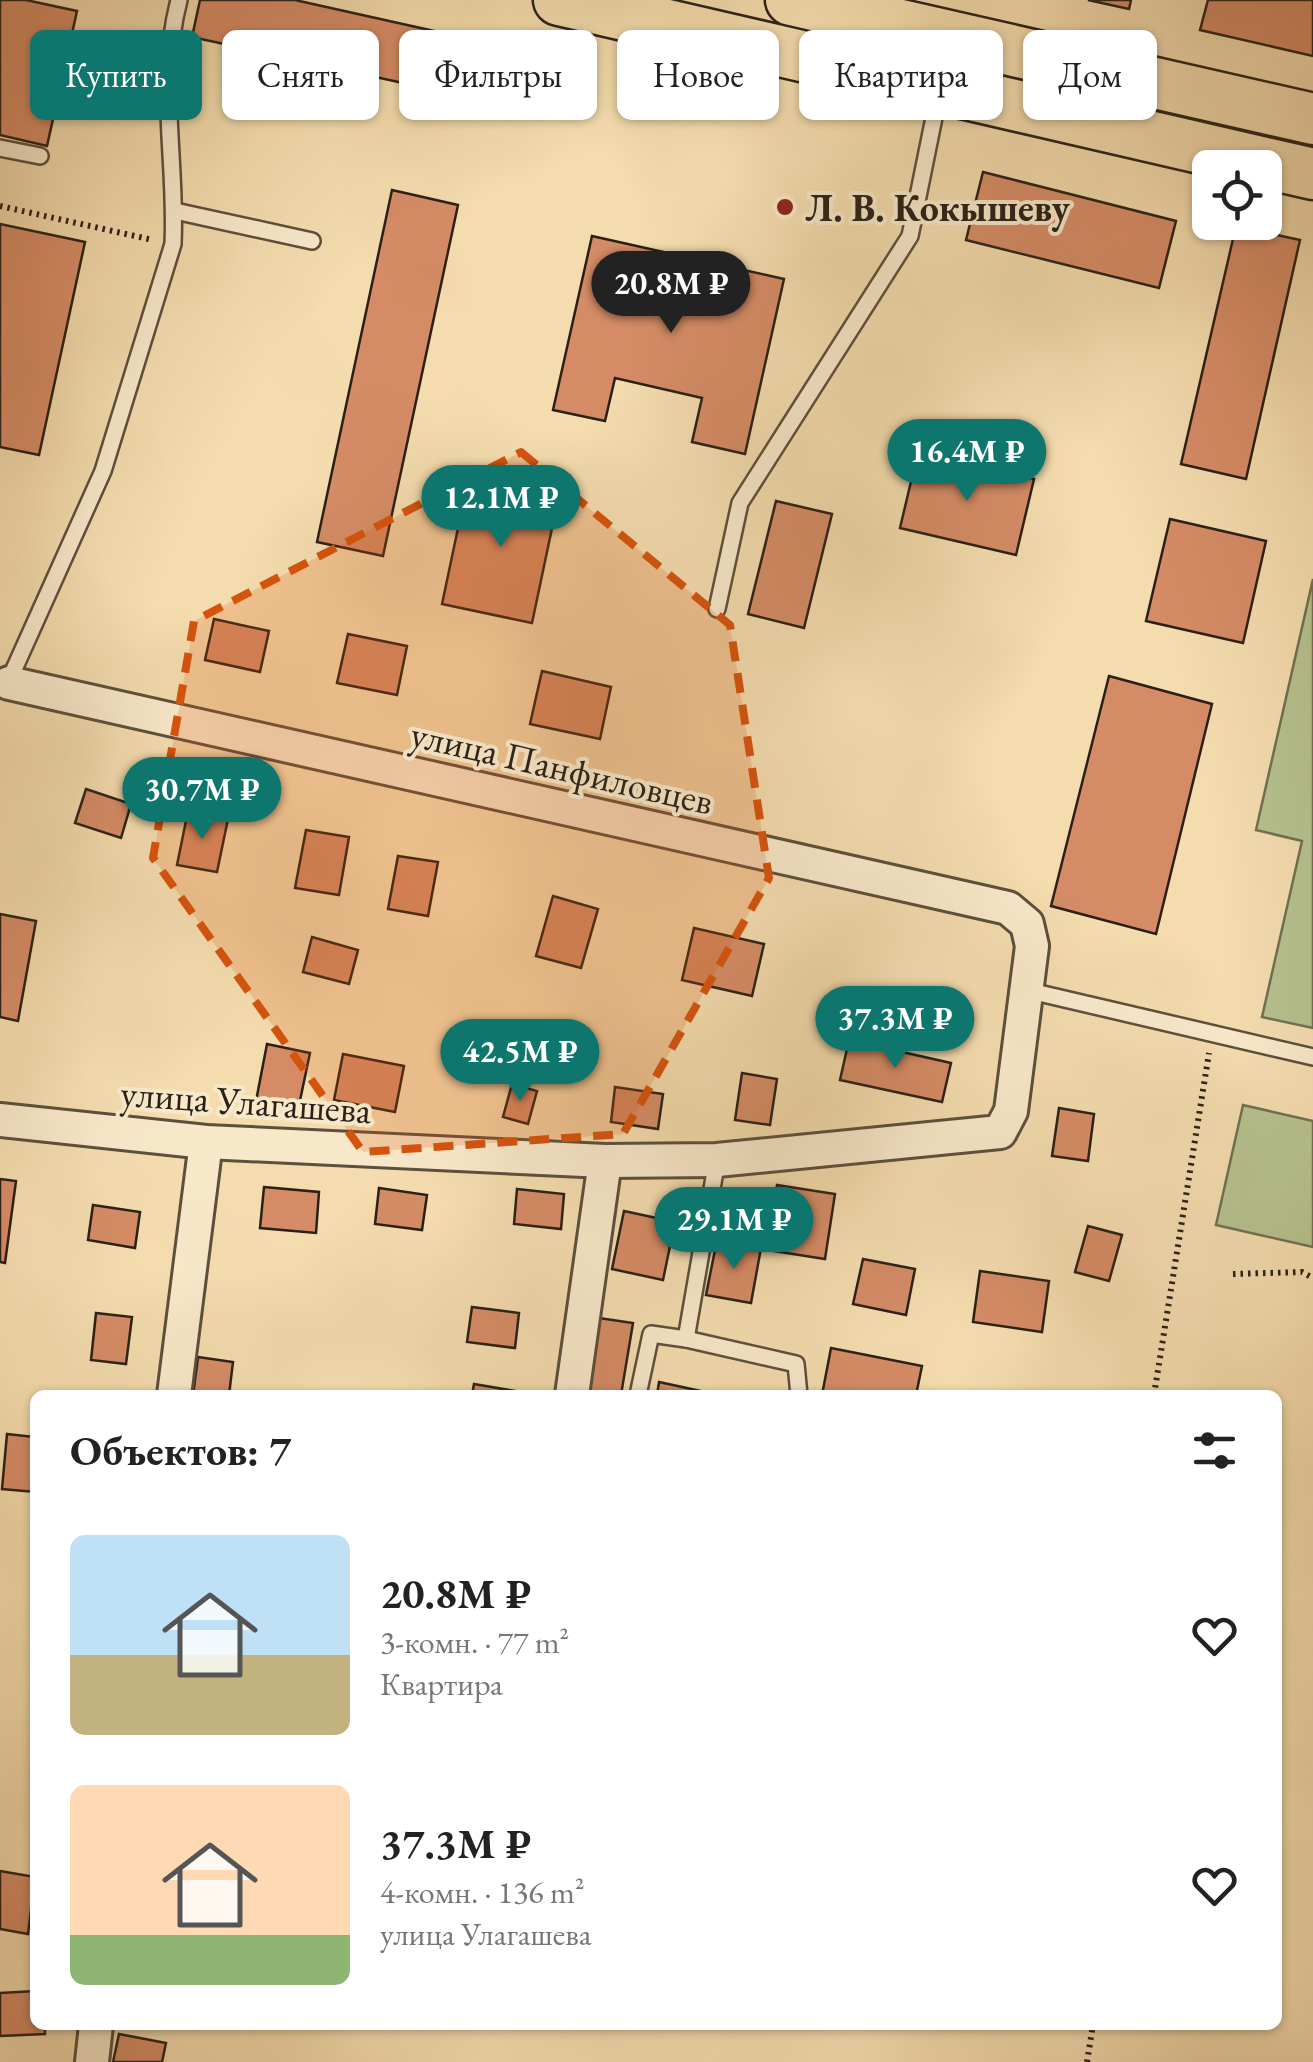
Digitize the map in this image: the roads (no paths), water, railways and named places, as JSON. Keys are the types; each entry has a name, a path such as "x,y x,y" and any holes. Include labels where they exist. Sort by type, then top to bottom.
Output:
{"main road":[{"path":"559,0 799,57"},
{"path":"792,0 1313,118"},
{"path":"1003,104 1313,174"}],"street":[{"name":"улица Панфиловцев","path":"3,685 1008,908 1027,924 1032,946 1026,990"},
{"name":"улица Улагашева","path":"0,1120 206,1142 606,1161 717,1160 1000,1132 1011,1112 1026,990"},
{"path":"175,1390 206,1142"},
{"path":"573,1390 606,1161"},
{"path":"92,2062 95,2030"}],"lane":[{"path":"3,685 103,471 173,244 175,211 166,106 172,28 179,0"},
{"path":"717,608 740,503 910,236 934,120"},
{"path":"0,148 40,156"},
{"path":"175,211 312,241"},
{"path":"1026,990 1313,1057"},
{"path":"686,1338 717,1160"},
{"path":"639,1390 651,1334 686,1338 796,1364 799,1390"}],"place":[{"name":"Л. В. Кокышеву","path":"785,207"}]}
